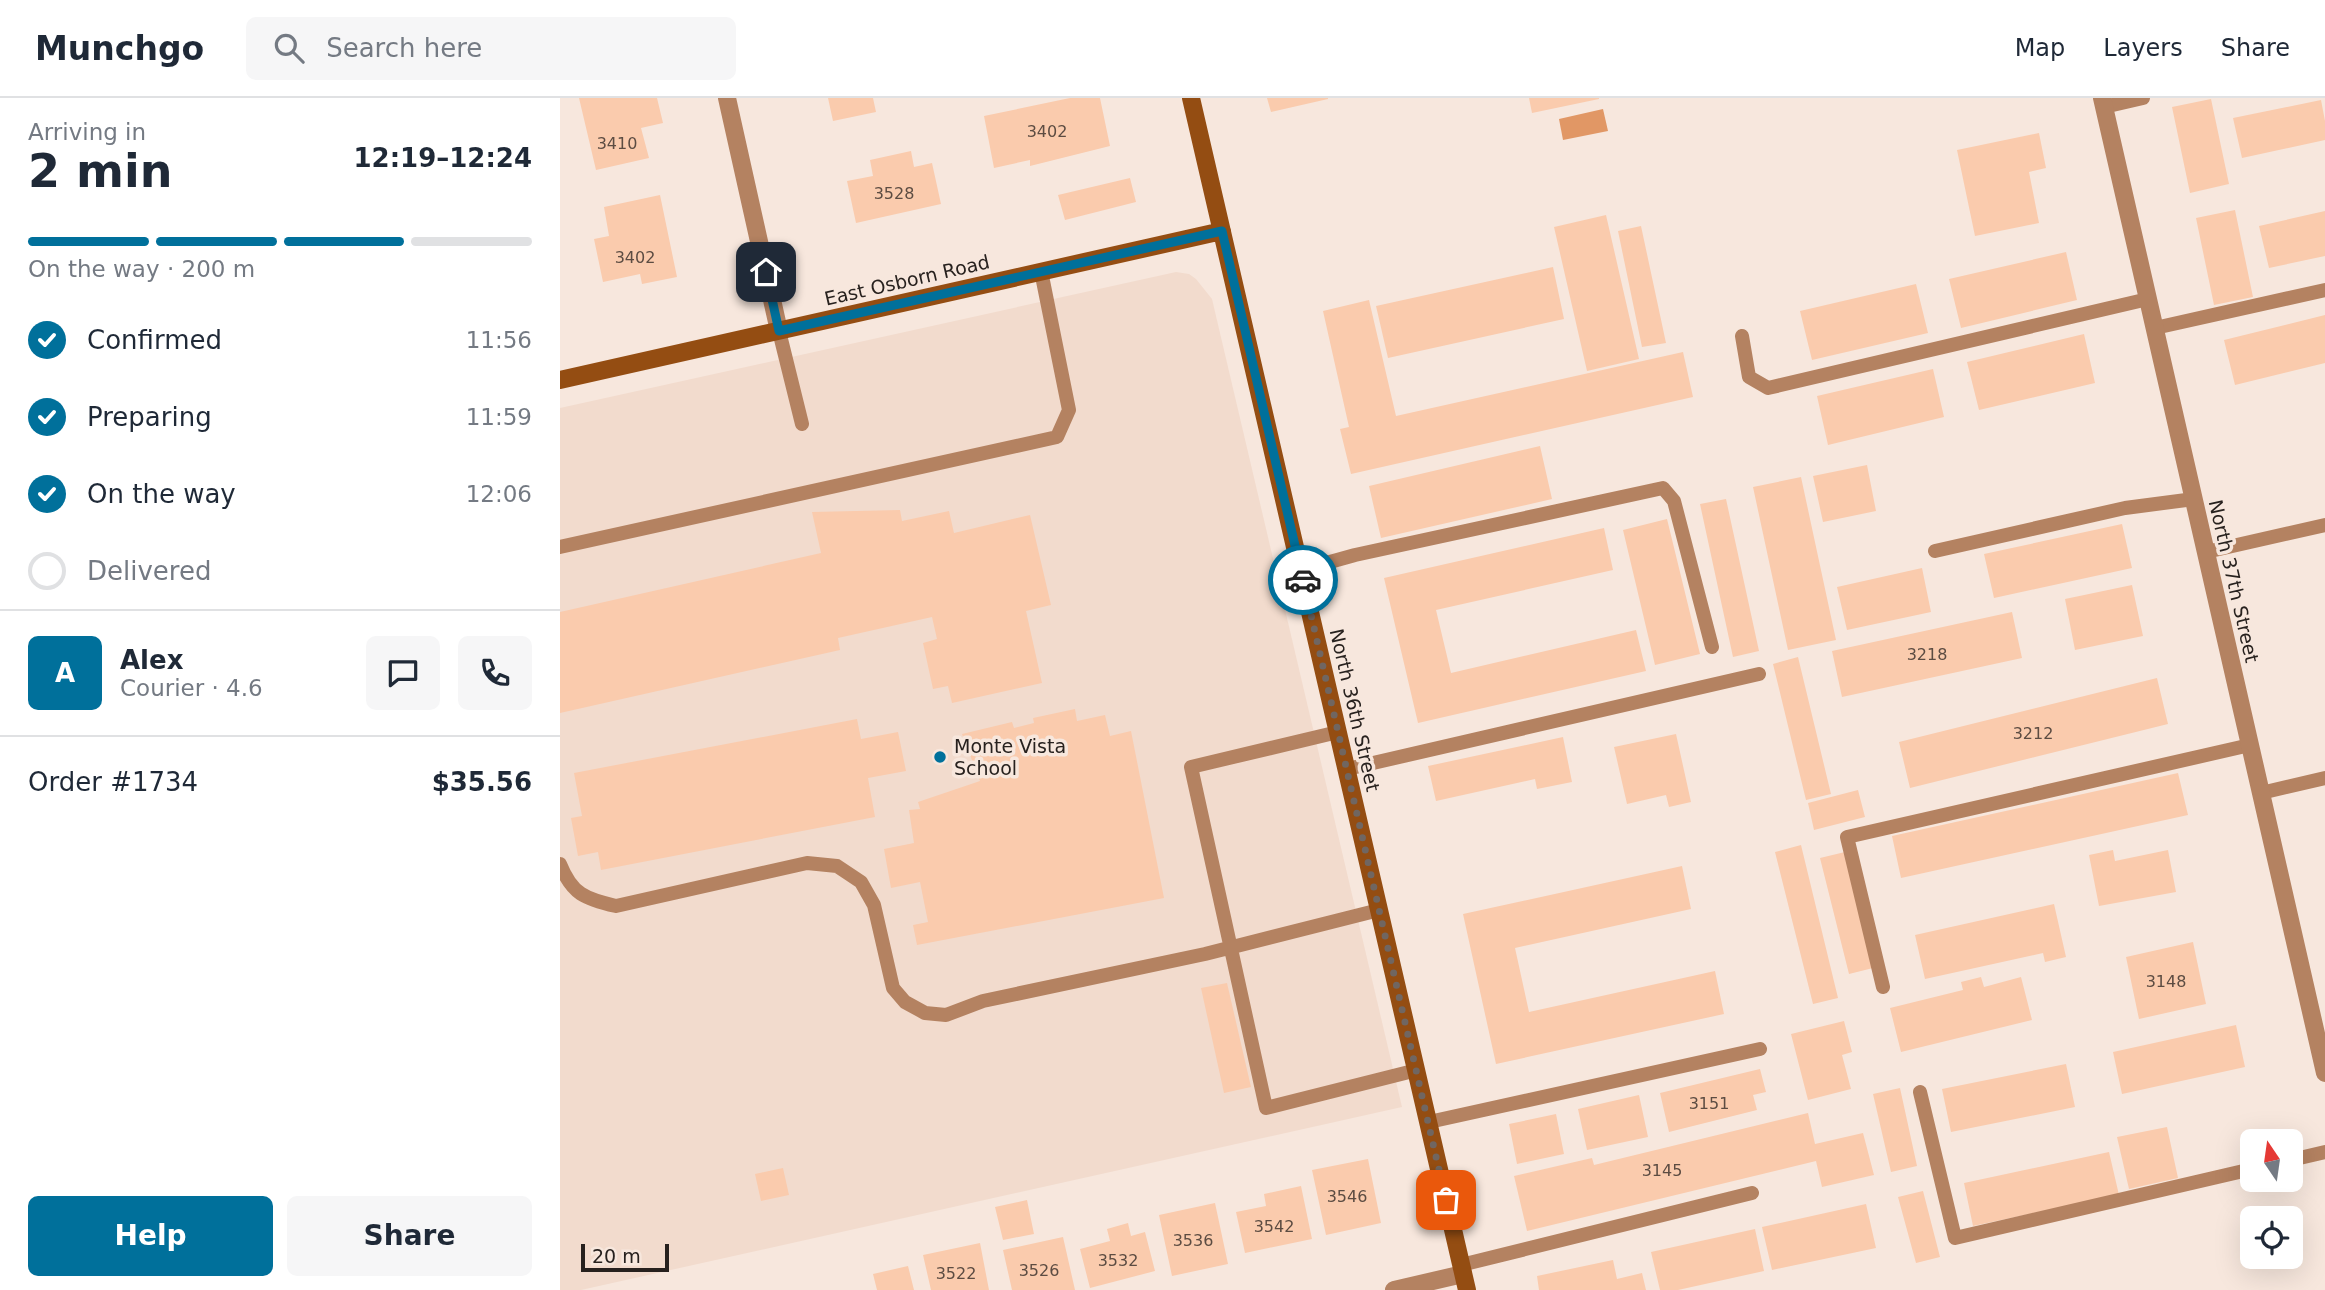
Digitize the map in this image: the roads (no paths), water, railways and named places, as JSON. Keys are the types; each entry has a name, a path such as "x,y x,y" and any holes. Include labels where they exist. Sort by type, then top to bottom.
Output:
{"main road":[{"name":"North 36th Street","path":"1191,98 1464,1276"},
{"name":"East Osborn Road","path":"560,380 1222,231"}],"street":[{"path":"727,98 779,331"},
{"name":"North 37th Street","path":"2103,102 2325,1073"},
{"path":"1394,1290 1464,1276"}],"lane":[{"path":"2103,102 2143,98"},
{"path":"560,547 1057,437 1069,410 1041,271"},
{"path":"2155,328 2325,290"},
{"path":"1742,336 1749,377 1769,388 2148,299"},
{"path":"779,331 802,424"},
{"path":"1301,570 1355,555 1663,488 1674,501 1712,647"},
{"path":"1935,551 2125,508 2194,499"},
{"path":"2206,552 2325,525"},
{"path":"1347,769 1759,674"},
{"path":"1338,732 1191,767 1266,1108 1417,1070"},
{"path":"1883,987 1847,837 2250,745"},
{"path":"2261,793 2325,778"},
{"path":"560,864 569,885 589,900 616,905 807,863 837,866 861,882 874,905 893,988 905,1003 925,1013 946,1015 983,1001 1231,947 1379,910"},
{"path":"1429,1122 1760,1049"},
{"path":"1920,1092 1955,1237 2240,1172"},
{"path":"2303,1157 2325,1152"},
{"path":"1464,1276 1752,1194"}],"place":[{"name":"Monte Vista School","path":"940,757"}]}
